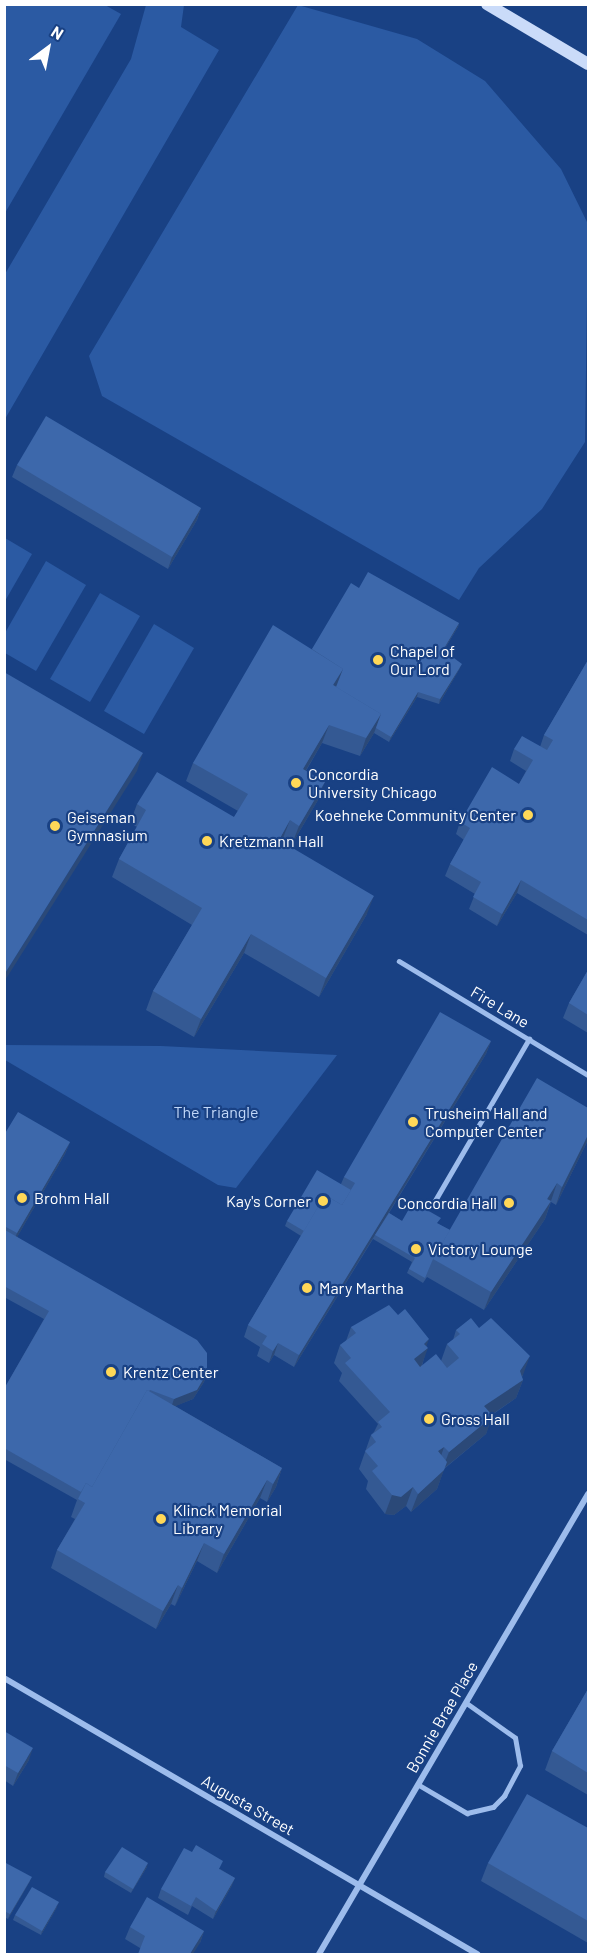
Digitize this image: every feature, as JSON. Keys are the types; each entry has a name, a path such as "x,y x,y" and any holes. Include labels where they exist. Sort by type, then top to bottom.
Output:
{"street":[{"path":"487,4 588,64"},
{"name":"Bonnie Brae Place","path":"319,1954 588,1494"},
{"name":"Augusta Street","path":"4,1678 477,1954"}],"lane":[{"name":"Fire Lane","path":"399,961 588,1075"},
{"path":"433,1204 530,1039"},
{"path":"419,1785 467,1813 493,1807 504,1796 519,1766 515,1738 466,1703"}],"green space":[{"path":"5,4 105,5 121,14 5,213"},
{"path":"146,5 184,5 181,27 219,50 5,419 5,274 131,59"},
{"path":"298,5 417,39 485,81 561,169 588,224 585,442 542,509 479,568 459,600 102,396 89,356"},
{"path":"5,538 32,554 5,601"},
{"path":"46,561 86,585 36,671 5,653 5,633"},
{"path":"100,593 140,616 90,702 50,679"},
{"path":"154,624 194,648 144,734 104,711"},
{"name":"The Triangle","path":"5,1045 161,1046 337,1055 236,1188 218,1185 5,1060"}],"building":[{"path":"46,416 201,508 172,557 17,465"},
{"name":"Chapel of Our Lord","path":"368,572 459,623 443,650 462,664 440,699 418,692 391,737 376,728 381,714 336,687 343,669 312,649 351,583 359,588"},
{"name":"Kretzmann Hall","path":"273,625 343,669 333,685 381,714 366,738 329,725 303,769 325,782 299,826 290,820 279,840 374,896 326,978 251,934 201,1019 153,991 202,908 119,859 146,810 137,804 157,772 234,817 248,794 193,763"},
{"name":"Koehneke Community Center","path":"588,660 588,920 521,880 502,914 473,897 481,882 450,864 470,828 460,822 492,767 519,784 533,760 514,749 522,736 547,750 553,740 544,735"},
{"name":"Geiseman Gymnasium","path":"4,672 143,753 4,975"},
{"path":"588,970 588,1015 569,1003"},
{"path":"440,1012 491,1041 299,1355 278,1343 273,1351 262,1344 267,1336 248,1325 325,1195 342,1205 355,1183 344,1177"},
{"name":"Concordia Hall","path":"537,1078 588,1108 588,1135 562,1187 557,1183 547,1199 551,1201 491,1292 433,1259"},
{"name":"Brohm Hall","path":"18,1112 70,1142 17,1233 6,1227 4,1229 4,1135"},
{"name":"Kay's Corner","path":"317,1170 351,1190 342,1205 325,1195 304,1231 287,1221"},
{"name":"Victory Lounge","path":"413,1202 441,1218 437,1223 450,1230 425,1278 409,1269 415,1258 375,1235 389,1213 402,1221"},
{"name":"Krentz Center","path":"5,1230 197,1340 207,1353 207,1373 197,1390 174,1399 147,1390 92,1487 86,1483 81,1492 4,1448 4,1389 49,1311 4,1286"},
{"name":"Gross Hall","path":"389,1305 398,1315 405,1309 429,1339 424,1344 428,1348 414,1359 420,1367 436,1354 447,1368 459,1358 447,1344 460,1334 456,1330 471,1318 479,1328 491,1318 530,1356 520,1371 523,1380 484,1406 493,1416 449,1452 444,1447 438,1451 447,1462 444,1470 418,1494 413,1487 401,1497 392,1495 372,1471 378,1466 365,1451 376,1442 371,1435 382,1427 378,1422 390,1412 345,1363 351,1358 340,1345 356,1333 351,1327"},
{"name":"Klinck Memorial Library","path":"147,1390 282,1468 273,1484 267,1480 224,1554 204,1543 182,1588 178,1585 163,1611 57,1550 85,1503 78,1499 86,1483 92,1487"},
{"path":"588,1689 588,1773 552,1751"},
{"path":"4,1731 33,1748 18,1773 4,1765"},
{"path":"527,1794 588,1828 588,1921 488,1863"},
{"path":"196,1845 223,1861 219,1869 235,1878 216,1911 196,1897 191,1906 161,1889 184,1848 192,1852"},
{"path":"122,1847 148,1863 133,1889 105,1872"},
{"path":"4,1862 32,1877 10,1914 4,1911"},
{"path":"32,1887 59,1902 42,1931 15,1915"},
{"path":"147,1897 204,1931 190,1954 138,1954 145,1936 130,1927"}],"place":[{"name":"Chapel of Our Lord","path":"378,660"},
{"name":"Concordia University Chicago","path":"296,783"},
{"name":"Koehneke Community Center","path":"528,815"},
{"name":"Geiseman Gymnasium","path":"55,826"},
{"name":"Kretzmann Hall","path":"207,841"},
{"name":"Trusheim Hall and Computer Center","path":"413,1122"},
{"name":"Brohm Hall","path":"22,1198"},
{"name":"Kay's Corner","path":"323,1201"},
{"name":"Concordia Hall","path":"509,1203"},
{"name":"Victory Lounge","path":"416,1249"},
{"name":"Mary Martha","path":"307,1288"},
{"name":"Krentz Center","path":"111,1372"},
{"name":"Gross Hall","path":"429,1419"},
{"name":"Klinck Memorial Library","path":"161,1519"}]}
